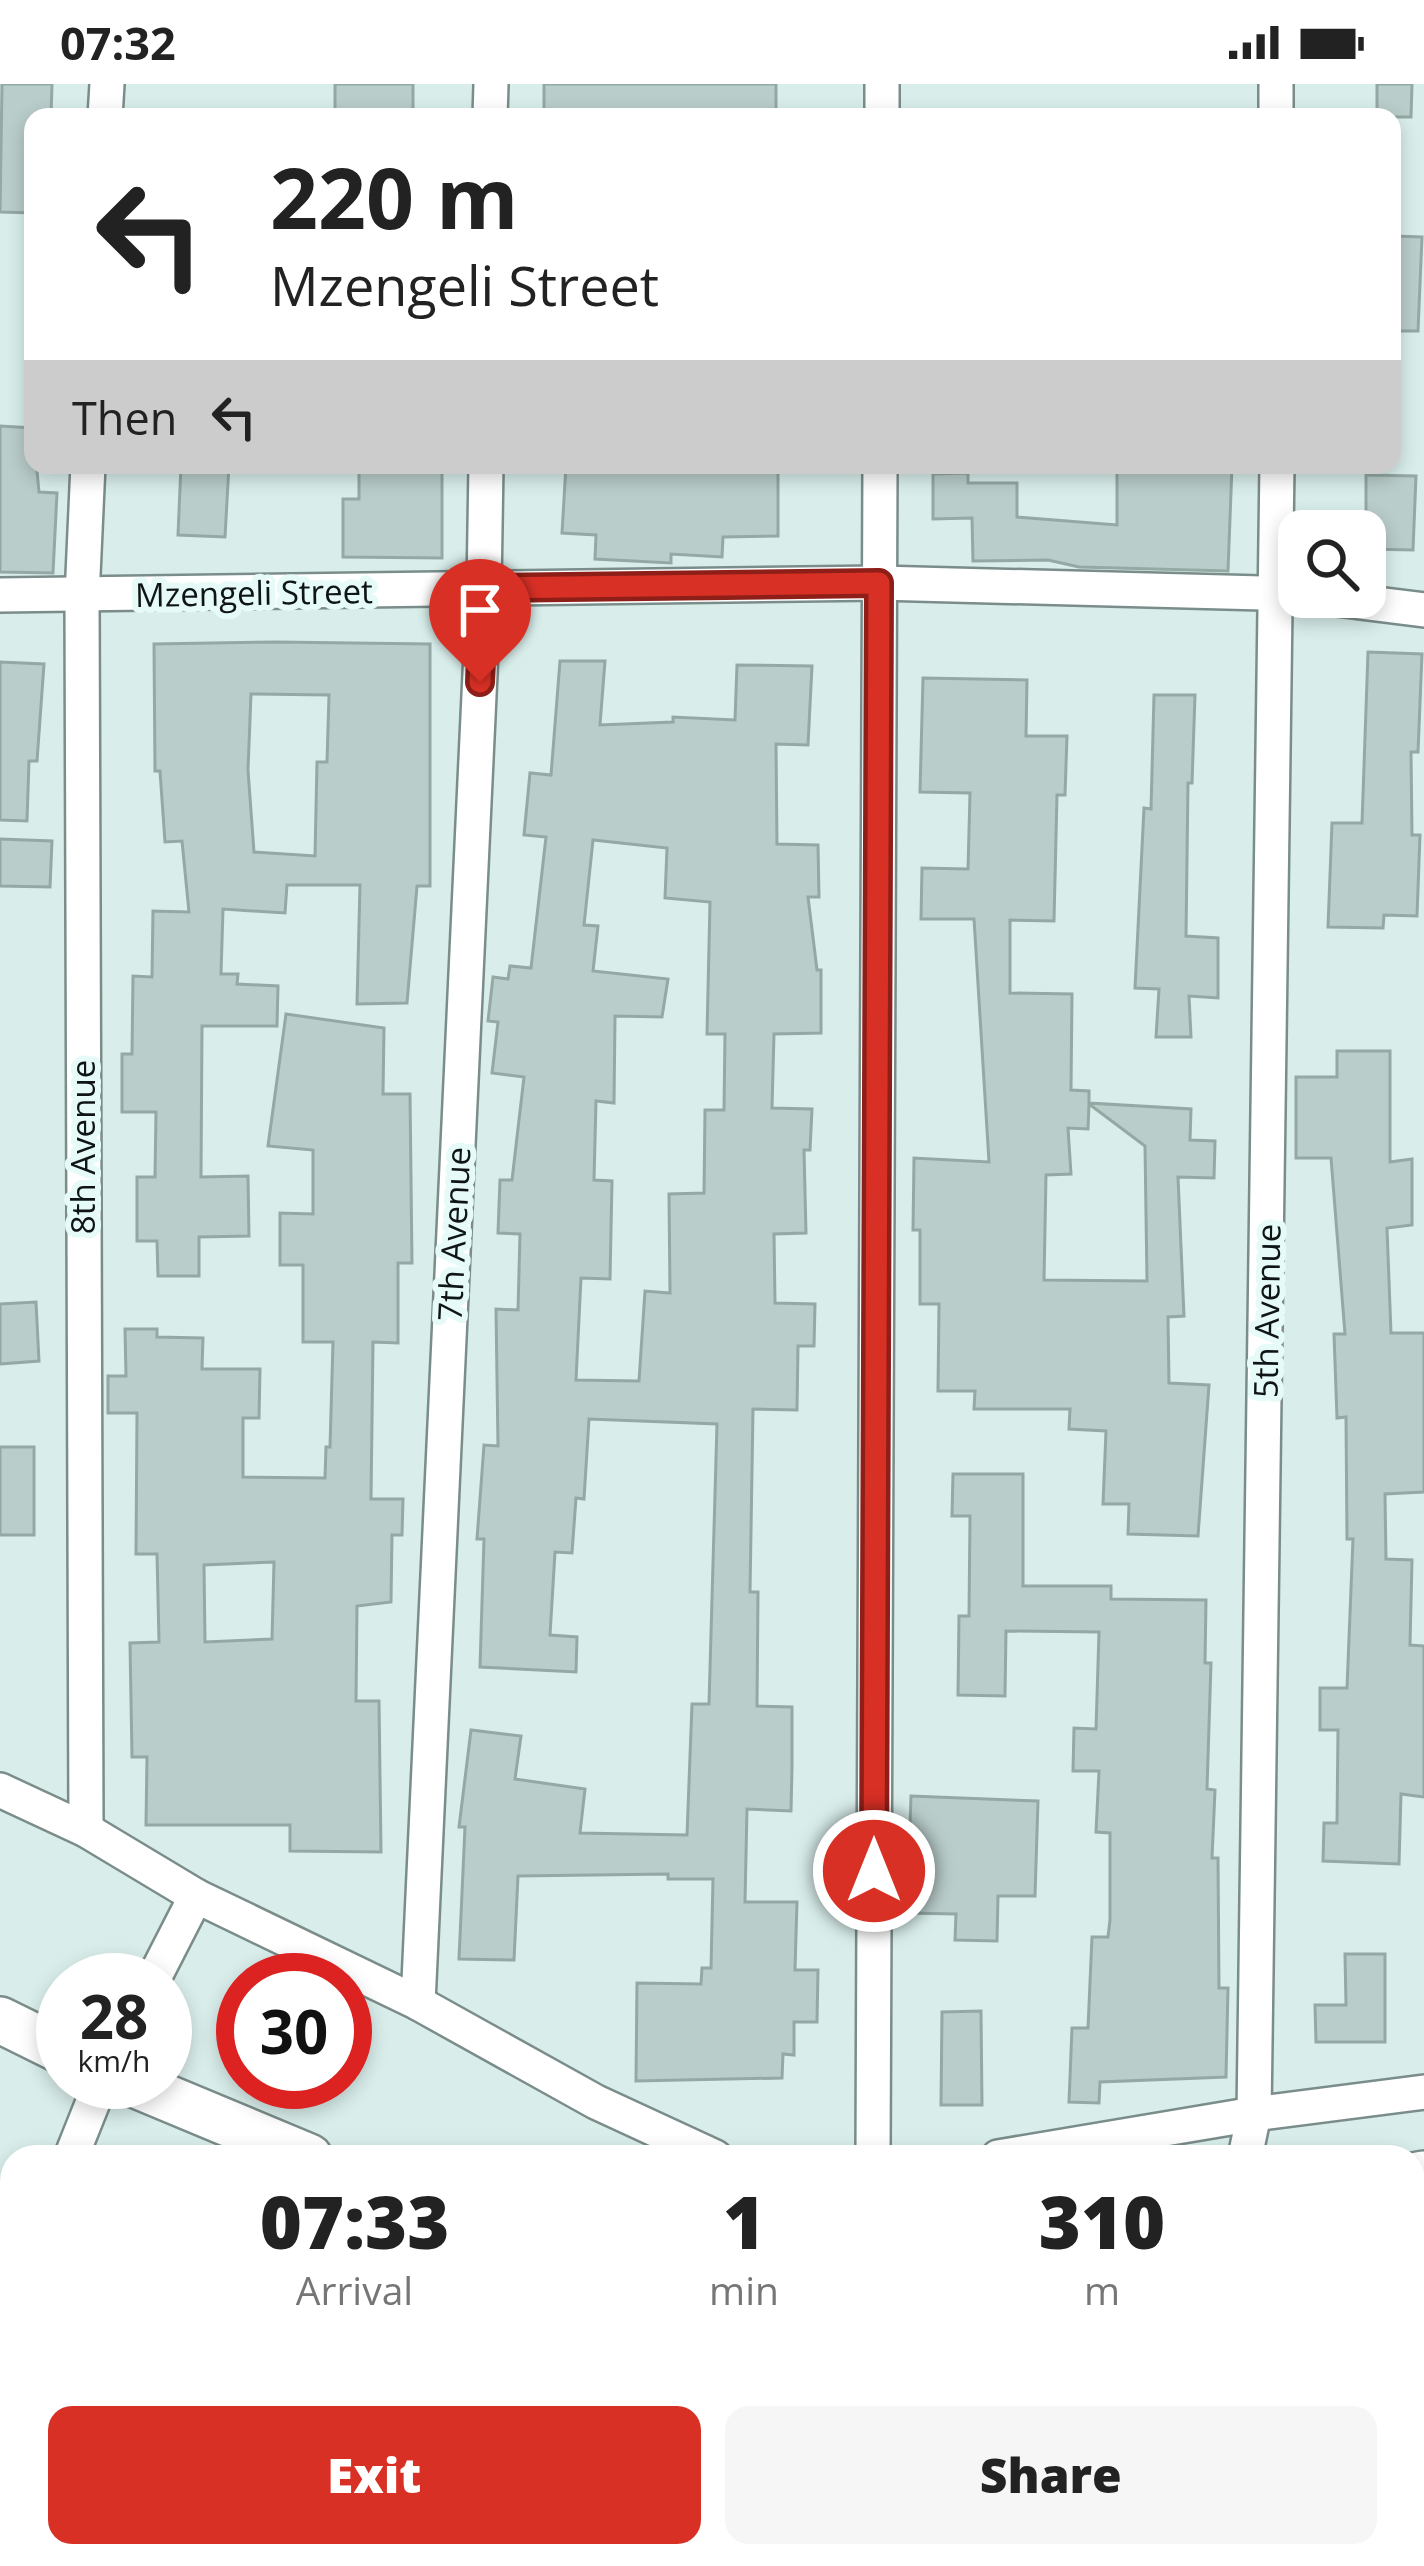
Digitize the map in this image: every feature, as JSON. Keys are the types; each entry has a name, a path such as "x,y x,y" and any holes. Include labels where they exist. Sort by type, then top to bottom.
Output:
{"main road":[{"path":"0,2020 36,2038"},
{"path":"192,2108 280,2145"}],"street":[{"name":"8th Avenue","path":"86,1830 82,596 88,474"},
{"name":"7th Avenue","path":"418,2003 486,474"},
{"path":"873,2145 880,474"},
{"name":"5th Avenue","path":"1278,474 1281,510"},
{"name":"Mzengeli Street","path":"0,595 879,583 1278,593"},
{"path":"1386,605 1424,610"},
{"name":"5th Avenue","path":"1248,2145 1254,2114 1287,618"},
{"path":"0,1790 86,1830 196,1896 418,2003 596,2102 689,2145"},
{"path":"167,1953 196,1896"},
{"path":"1069,2145 1424,2092"},
{"path":"76,2145 90,2109"}],"building":[{"path":"2,84 52,84 51,108 24,108 24,213 0,212"},
{"path":"335,84 413,84 413,108 335,108"},
{"path":"544,84 776,84 776,108 544,108"},
{"path":"1377,84 1412,84 1411,117 1401,117 1401,108 1377,108"},
{"path":"1401,236 1422,237 1418,331 1401,331"},
{"path":"0,426 24,427 24,474 37,474 39,492 57,493 53,573 0,572"},
{"path":"181,474 228,474 225,537 178,535"},
{"path":"359,474 442,474 442,558 343,557 343,499 359,499"},
{"path":"565,474 778,474 778,536 723,537 722,557 671,554 671,563 595,559 596,535 562,533"},
{"path":"933,474 968,474 968,483 1017,483 1017,517 1117,525 1117,474 1232,474 1228,571 1079,567 1048,560 973,561 972,518 933,519"},
{"path":"1366,475 1416,476 1413,550 1386,549 1386,510 1366,510"},
{"path":"154,644 430,644 430,886 417,886 407,1003 357,1004 360,885 287,885 285,913 223,909 221,974 238,974 237,984 278,986 277,1026 202,1026 201,1177 248,1176 249,1236 199,1237 199,1276 158,1276 157,1241 137,1241 137,1177 155,1177 156,1112 122,1112 122,1054 132,1054 133,976 152,977 153,911 189,912 182,841 165,842 160,771 155,771","holes":["251,694 329,695 327,762 317,762 315,856 254,852 248,770"]},
{"path":"1368,652 1422,654 1418,752 1411,752 1412,835 1420,835 1417,916 1384,915 1383,928 1328,927 1332,823 1362,823"},
{"path":"560,661 605,661 600,725 673,722 673,717 735,720 737,665 812,666 808,745 776,744 777,844 818,845 819,897 808,897 817,970 821,970 821,1033 774,1034 772,1108 812,1109 810,1150 804,1150 806,1233 774,1234 775,1303 815,1304 814,1346 798,1346 797,1410 753,1409 750,1592 758,1592 757,1706 792,1707 792,1767 791,1811 747,1809 745,1902 797,1902 795,1970 818,1970 817,2022 794,2022 794,2055 783,2054 782,2078 636,2081 637,1983 701,1984 702,1968 711,1968 713,1879 668,1879 668,1874 518,1876 514,1960 459,1959 465,1827 459,1827 471,1730 521,1736 515,1779 585,1789 580,1833 687,1835 692,1704 709,1704 717,1424 589,1419 584,1499 576,1498 572,1553 555,1552 550,1635 577,1637 576,1672 480,1667 484,1539 477,1539 484,1445 498,1446 496,1309 518,1310 520,1234 498,1233 500,1180 512,1180 524,1077 492,1073 498,1022 488,1021 493,977 508,979 510,966 531,968 546,837 524,835 530,773 551,775","holes":["593,840 667,848 665,898 710,902 707,1034 725,1034 724,1110 705,1110 704,1193 669,1194 670,1293 645,1291 639,1381 576,1380 581,1278 610,1279 612,1181 594,1180 596,1101 614,1103 615,1016 662,1017 668,979 593,971 598,926 584,925"]},
{"path":"0,662 44,664 37,761 29,761 27,821 0,820"},
{"path":"923,678 1027,680 1026,736 1067,736 1065,795 1057,795 1054,921 1010,920 1010,993 1072,994 1071,1090 1089,1091 1089,1103 1191,1109 1190,1140 1215,1141 1214,1178 1178,1177 1184,1316 1168,1317 1169,1383 1209,1385 1198,1536 1128,1534 1129,1504 1103,1504 1106,1431 1069,1429 1070,1409 974,1409 975,1391 938,1391 939,1304 920,1304 920,1230 913,1230 914,1158 989,1162 974,919 921,919 922,868 968,869 970,793 920,792","holes":["1089,1104 1145,1146 1147,1281 1044,1280 1046,1175 1071,1174 1068,1128 1088,1129"]},
{"path":"1154,695 1195,695 1192,783 1188,783 1186,936 1218,938 1218,998 1189,996 1191,1037 1156,1037 1159,989 1135,988 1144,808 1151,809"},
{"path":"0,839 52,841 50,887 0,886"},
{"path":"286,1014 384,1028 383,1094 410,1094 412,1263 398,1263 398,1343 373,1342 371,1499 403,1499 402,1535 392,1535 391,1602 357,1606 356,1701 379,1701 381,1852 290,1851 290,1825 146,1825 147,1757 132,1757 130,1643 159,1642 157,1554 136,1554 137,1413 108,1413 108,1376 126,1376 125,1329 157,1329 157,1337 203,1338 202,1369 260,1369 259,1418 243,1418 243,1477 325,1478 333,1342 303,1342 303,1265 280,1265 280,1213 313,1214 313,1150 268,1146","holes":["274,1562 272,1639 205,1642 204,1565"]},
{"path":"1337,1051 1390,1051 1390,1162 1412,1159 1412,1225 1387,1228 1391,1333 1424,1333 1424,1492 1385,1494 1386,1559 1412,1560 1410,1645 1424,1646 1424,1797 1401,1794 1399,1864 1323,1861 1324,1823 1337,1823 1338,1730 1320,1730 1320,1688 1347,1688 1353,1539 1347,1539 1346,1417 1337,1418 1334,1334 1345,1334 1331,1158 1296,1158 1296,1077 1337,1077"},
{"path":"36,1302 39,1361 0,1364 0,1304"},
{"path":"0,1447 34,1447 34,1535 0,1535"},
{"path":"953,1474 1023,1474 1023,1586 1111,1586 1111,1599 1206,1600 1205,1663 1211,1663 1207,1789 1215,1790 1212,1858 1218,1858 1219,1988 1228,1988 1226,2077 1100,2082 1099,2103 1069,2102 1072,2028 1088,2028 1092,1937 1108,1937 1110,1920 1110,1833 1096,1832 1099,1771 1073,1771 1074,1728 1096,1729 1099,1632 1006,1631 1005,1696 958,1695 959,1616 969,1616 970,1516 952,1516"},
{"path":"911,1796 1038,1801 1035,1896 998,1896 997,1941 955,1940 956,1914 907,1913"},
{"path":"1345,1954 1385,1954 1385,2042 1316,2042 1315,2005 1346,2005"},
{"path":"981,2011 982,2105 941,2105 942,2012"}],"route":[{"path":"480,682 484,588 879,583 874,1871"}]}
